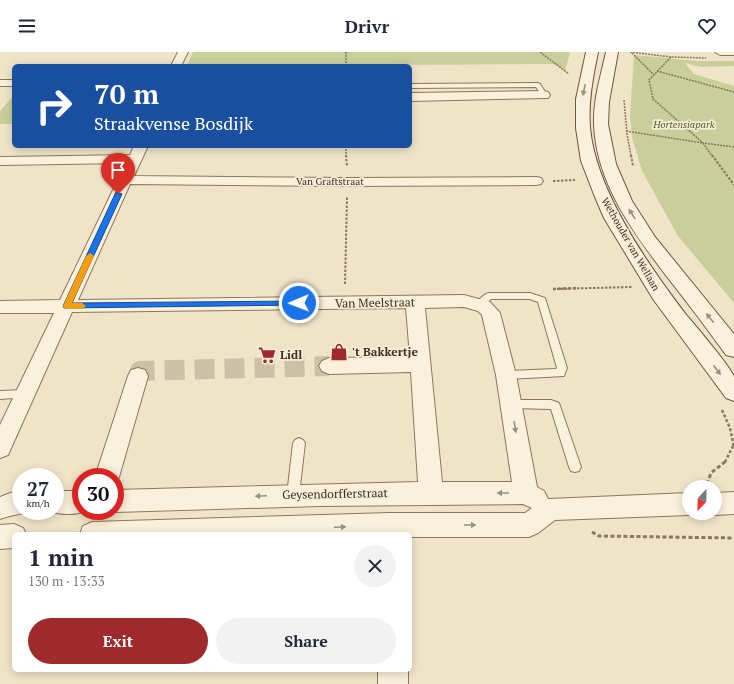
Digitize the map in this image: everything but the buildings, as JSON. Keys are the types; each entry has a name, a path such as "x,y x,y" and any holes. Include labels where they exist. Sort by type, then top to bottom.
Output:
{"main road":[{"name":"Wethouder van Wellaan","path":"592,52 582,99 583,128 589,161 603,197 613,218 660,294 734,392"},
{"name":"Wethouder van Wellaan","path":"612,52 602,102 601,124 608,164 624,201 648,240 734,348"}],"street":[{"path":"177,64 183,52"},
{"path":"715,55 734,52"},
{"path":"0,83 12,83"},
{"path":"412,92 544,96"},
{"path":"0,161 138,153 0,448"},
{"name":"Van Graftstraat","path":"125,180 347,182 536,181"},
{"name":"Van Meelstraat","path":"0,307 464,301 480,305"},
{"path":"415,302 431,493"},
{"path":"480,305 492,313 512,404 526,493 551,509"},
{"path":"329,366 420,364"},
{"path":"110,468 138,376"},
{"name":"Geysendorfferstraat","path":"124,501 293,495 526,493"},
{"path":"0,508 12,503"},
{"path":"722,504 734,503"},
{"path":"241,532 390,530 529,525 551,509 682,504"},
{"path":"0,537 12,536"},
{"path":"393,672 393,684"}],"lane":[{"path":"480,305 489,296 530,296 542,300 562,368 560,373 506,375"},
{"path":"0,395 24,394"},
{"path":"512,404 551,404 555,406 575,467"},
{"path":"293,495 299,443"}],"path":[{"path":"346,52 346,64"},
{"path":"540,52 572,77"},
{"path":"632,52 671,57 715,55"},
{"path":"630,59 632,52"},
{"path":"632,52 654,75"},
{"path":"671,57 649,80 653,99 704,143 734,185"},
{"path":"657,71 734,92"},
{"path":"625,94 626,131 633,167"},
{"path":"626,131 734,147"},
{"path":"345,303 346,148"},
{"path":"536,181 575,180"},
{"path":"518,296 525,290 638,287"},
{"path":"708,480 710,473 727,460 734,446"},
{"path":"585,528 599,536 734,538"}],"green space":[{"path":"193,52 570,52 565,71 554,64 188,64"},
{"name":"Hortensiapark","path":"634,55 698,61 734,61 734,66 702,67 685,63 694,74 734,86 734,303 678,236 642,171 632,137 630,116"},
{"path":"12,97 12,124 0,124 0,111"}],"tunnel":[{"path":"138,376 140,371 329,366"}],"slow traffic":[{"path":"82,306 67,306 90,256"}],"place":[{"name":"'t Bakkertje","path":"339,352"},
{"name":"Lidl","path":"267,355"}],"route":[{"path":"118,194 67,306 299,303"}]}
